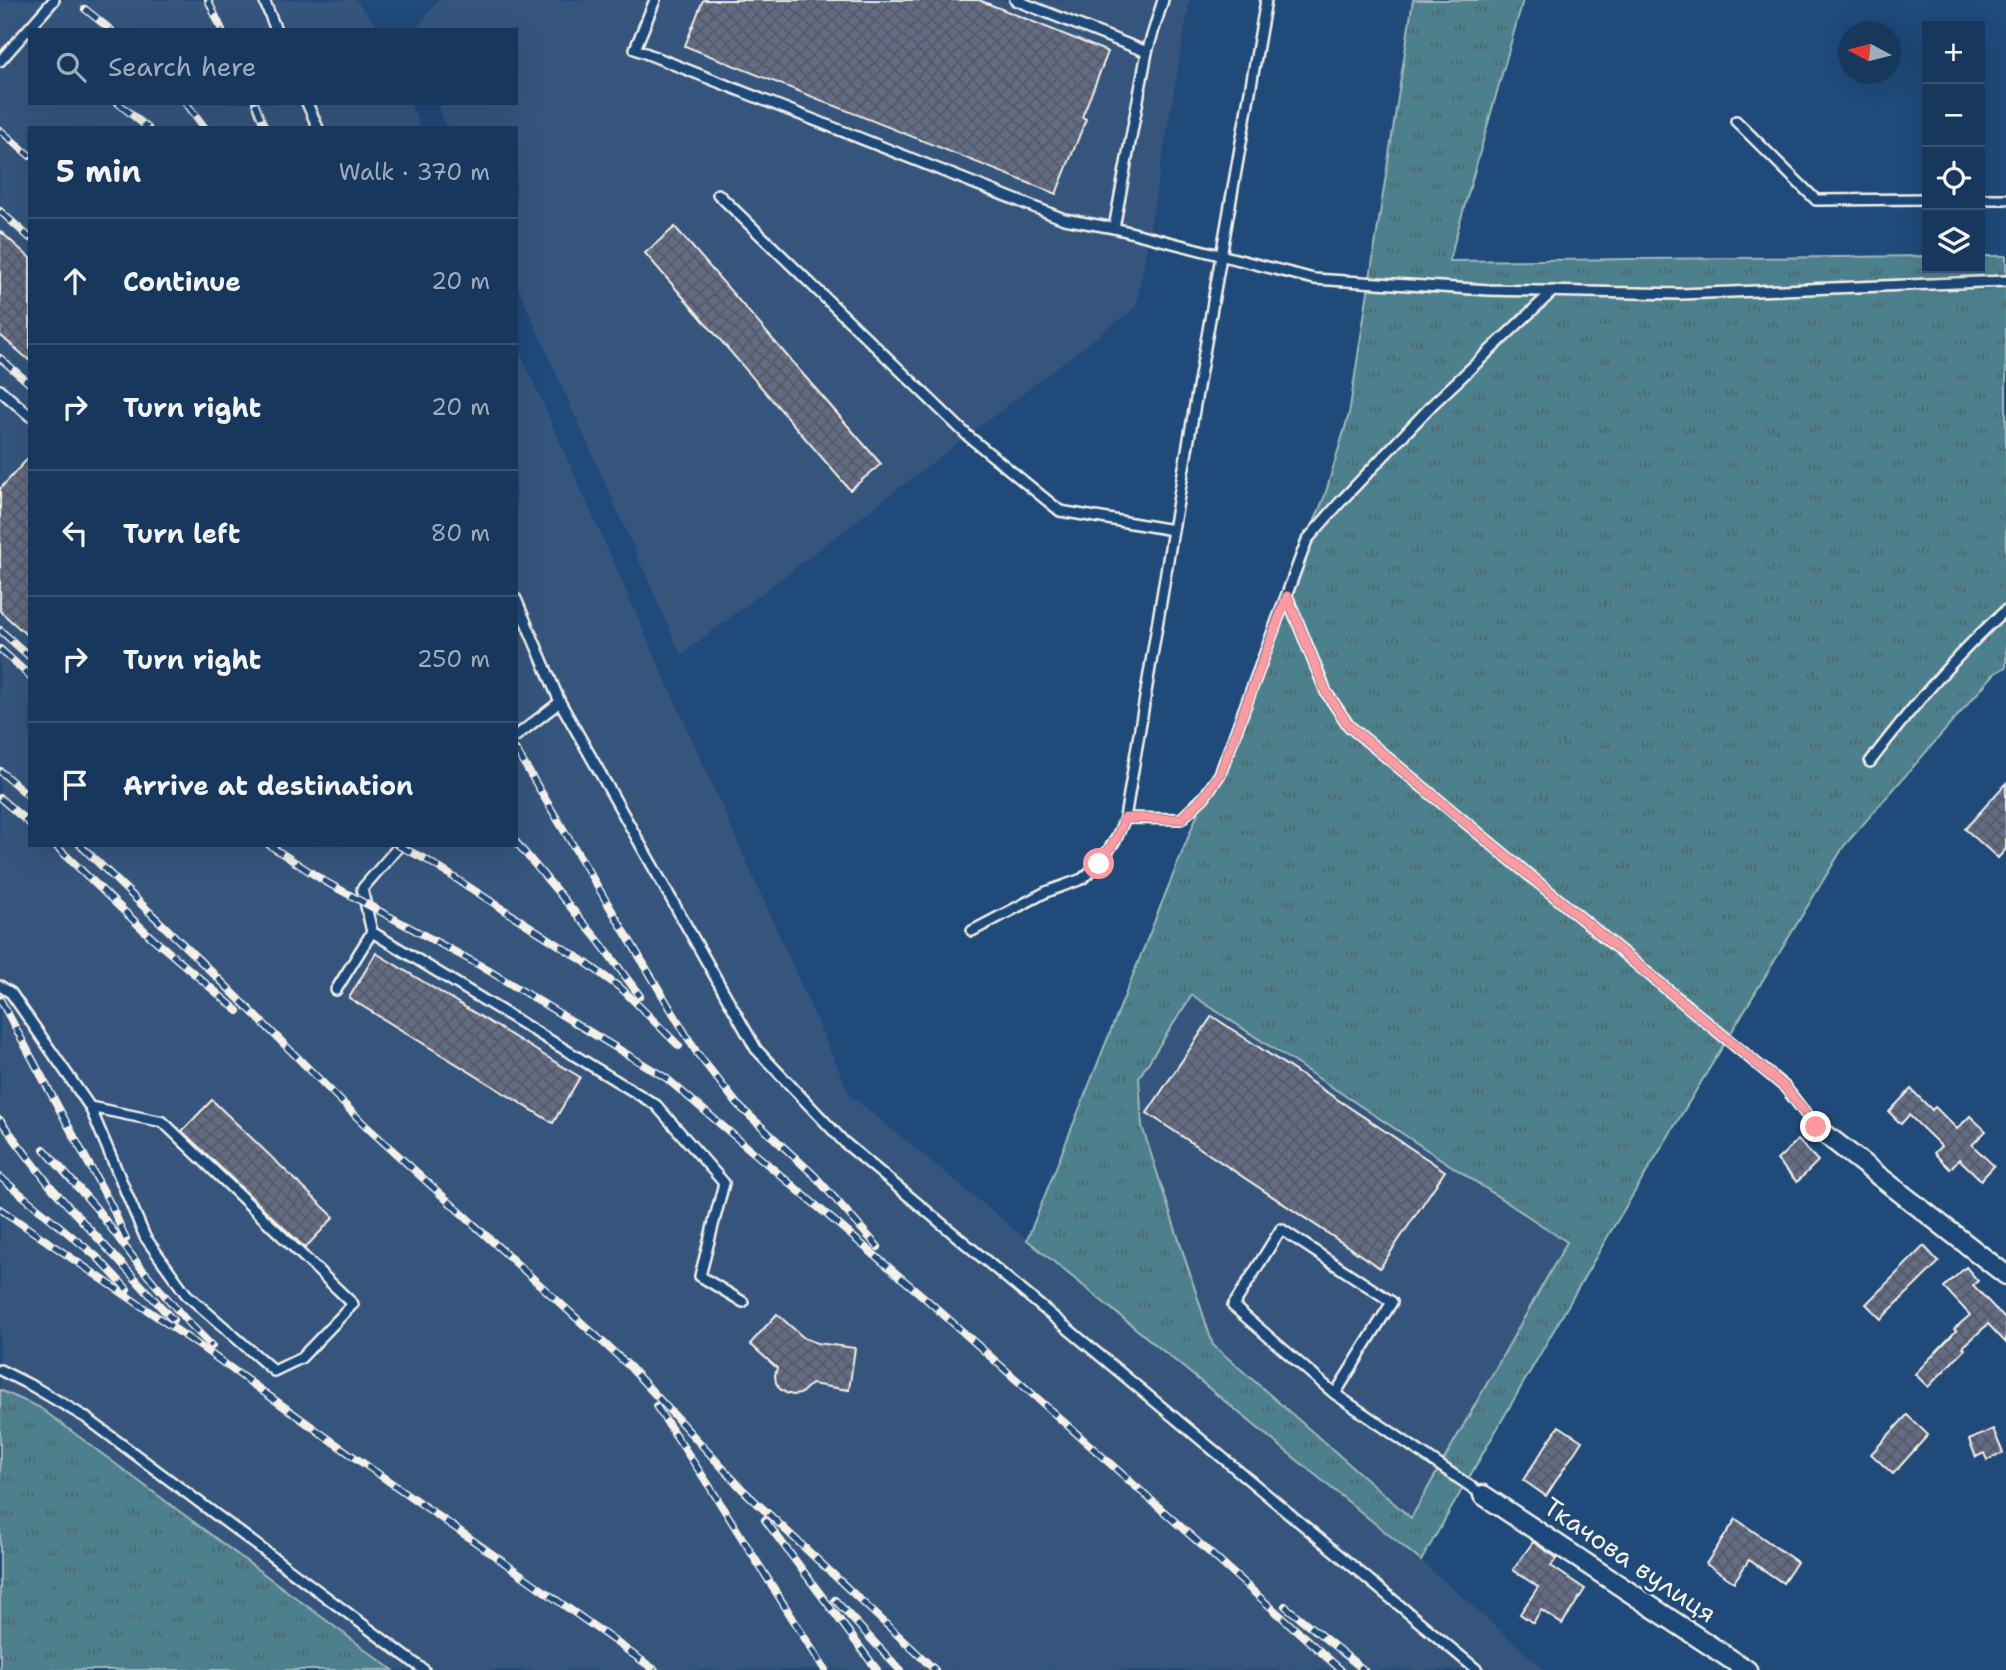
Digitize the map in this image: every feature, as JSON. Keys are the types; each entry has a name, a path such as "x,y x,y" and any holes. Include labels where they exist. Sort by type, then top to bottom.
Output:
{"street":[{"path":"1816,1127 2006,1275"},
{"name":"Ткачова вулиця","path":"1483,1495 1747,1670"}],"lane":[{"path":"29,28 54,0"},
{"path":"264,0 275,28"},
{"path":"655,0 635,49 1064,219 1114,228 1314,279 1488,290 1681,293 2006,281"},
{"path":"1015,0 1147,52"},
{"path":"1114,228 1147,52 1163,0"},
{"path":"972,931 1046,892 1082,879 1099,864 1116,839 1125,818 1266,0"},
{"path":"0,61 28,29"},
{"path":"308,105 317,126"},
{"path":"1736,121 1816,200 1922,199"},
{"path":"718,194 968,436 1060,511 1173,530"},
{"path":"1985,199 2006,199"},
{"path":"1125,818 1181,819 1204,797 1220,774 1307,540 1433,404 1553,291"},
{"path":"0,390 28,414"},
{"path":"1287,596 1326,692 1349,726 1785,1087 1816,1127"},
{"path":"518,603 560,702 756,1049 845,1143 1477,1670"},
{"path":"1870,762 1909,711 2006,610"},
{"path":"518,734 560,702"},
{"path":"336,990 372,932 362,889 398,847"},
{"path":"372,932 656,1105 724,1183 700,1276 743,1302"},
{"path":"0,986 11,993 90,1107 145,1237 186,1294 274,1371 301,1358 353,1304 163,1122 90,1107"},
{"path":"1335,1394 1392,1301 1281,1229 1233,1306 1335,1394 1483,1495"},
{"path":"0,1370 85,1417 424,1670"}],"shaded area":[{"path":"0,0 355,0 373,20 376,28 28,28 28,105 411,105 420,126 28,126 28,847 518,847 518,348 850,1095 1421,1561 1545,1670 393,1670 39,1407 0,1390"},
{"path":"438,0 1190,0 1136,307 681,655 518,288 518,126 446,126 437,105 518,105 518,28 417,28"},
{"path":"1191,994 1568,1242 1411,1518 1213,1345 1142,1126 1139,1077"}],"green space":[{"path":"1413,0 1523,0 1449,261 1922,256 1922,273 1985,273 1985,256 2006,256 2006,667 1995,673 1844,846 1608,1236 1421,1561 1027,1240 1325,495 1349,414","holes":["1192,995 1567,1242 1411,1518 1213,1345 1142,1126 1139,1077"]},
{"path":"0,1390 39,1407 393,1670 0,1670"}],"building":[{"path":"703,0 979,0 1108,52 1082,117 1086,119 1056,194 685,46"},
{"path":"675,227 881,464 850,490 645,253"},
{"path":"0,231 28,256 28,359 0,335"},
{"path":"28,458 28,636 0,611 0,489"},
{"path":"2006,783 2006,849 1998,858 1965,829"},
{"path":"376,953 580,1077 553,1123 349,998"},
{"path":"1212,1016 1445,1171 1380,1268 1147,1113"},
{"path":"1911,1089 1932,1110 1935,1107 1957,1129 1970,1116 1986,1131 1972,1145 1994,1166 1981,1180 1959,1159 1950,1169 1934,1153 1941,1146 1909,1115 1901,1124 1889,1112"},
{"path":"212,1100 334,1217 305,1248 182,1131"},
{"path":"1798,1140 1818,1161 1797,1182 1777,1160"},
{"path":"1924,1246 1939,1262 1881,1319 1866,1304"},
{"path":"1966,1267 1978,1281 1973,1285 2006,1320 2006,1343 1988,1324 1963,1347 1965,1349 1928,1387 1915,1374 1956,1331 1954,1329 1970,1315 1944,1287"},
{"path":"777,1314 804,1338 817,1343 855,1348 849,1390 811,1384 800,1394 793,1395 780,1389 776,1383 777,1368 750,1344"},
{"path":"1907,1415 1928,1435 1893,1474 1871,1454"},
{"path":"1559,1426 1582,1441 1546,1496 1523,1480"},
{"path":"1993,1429 2003,1453 1987,1460 1984,1453 1976,1457 1969,1440"},
{"path":"1736,1519 1797,1562 1783,1583 1749,1560 1734,1582 1706,1564"},
{"path":"1533,1542 1557,1558 1551,1566 1585,1589 1562,1624 1541,1610 1533,1623 1520,1614 1538,1587 1513,1570"}],"railway":[{"path":"208,0 221,28"},
{"path":"85,9 109,28"},
{"path":"120,105 146,126"},
{"path":"188,105 203,126"},
{"path":"256,105 264,126"},
{"path":"0,130 28,154"},
{"path":"0,211 28,236"},
{"path":"0,358 28,382"},
{"path":"0,630 28,655"},
{"path":"0,649 28,674"},
{"path":"518,753 697,1053 738,1105 814,1175 878,1247"},
{"path":"0,771 28,795"},
{"path":"0,798 28,822"},
{"path":"518,844 598,940 640,996"},
{"path":"57,847 150,936 238,1011"},
{"path":"82,847 368,1128 629,1366 742,1489 935,1670"},
{"path":"272,847 324,881 481,966 666,1078 925,1298 1341,1670"},
{"path":"401,847 427,860 585,962 623,990 679,1046"},
{"path":"0,999 112,1207 126,1239"},
{"path":"0,1120 51,1187 173,1320"},
{"path":"44,1149 96,1208 138,1264 212,1346"},
{"path":"0,1177 97,1257 127,1289"},
{"path":"0,1209 204,1349 655,1670"},
{"path":"656,1406 825,1670"},
{"path":"765,1520 877,1670"},
{"path":"835,1600 900,1670"},
{"path":"1285,1606 1364,1670"}],"route":[{"path":"1099,864 1116,839 1125,818 1181,819 1204,797 1220,774 1287,596 1326,692 1349,726 1785,1087 1816,1127"}]}
